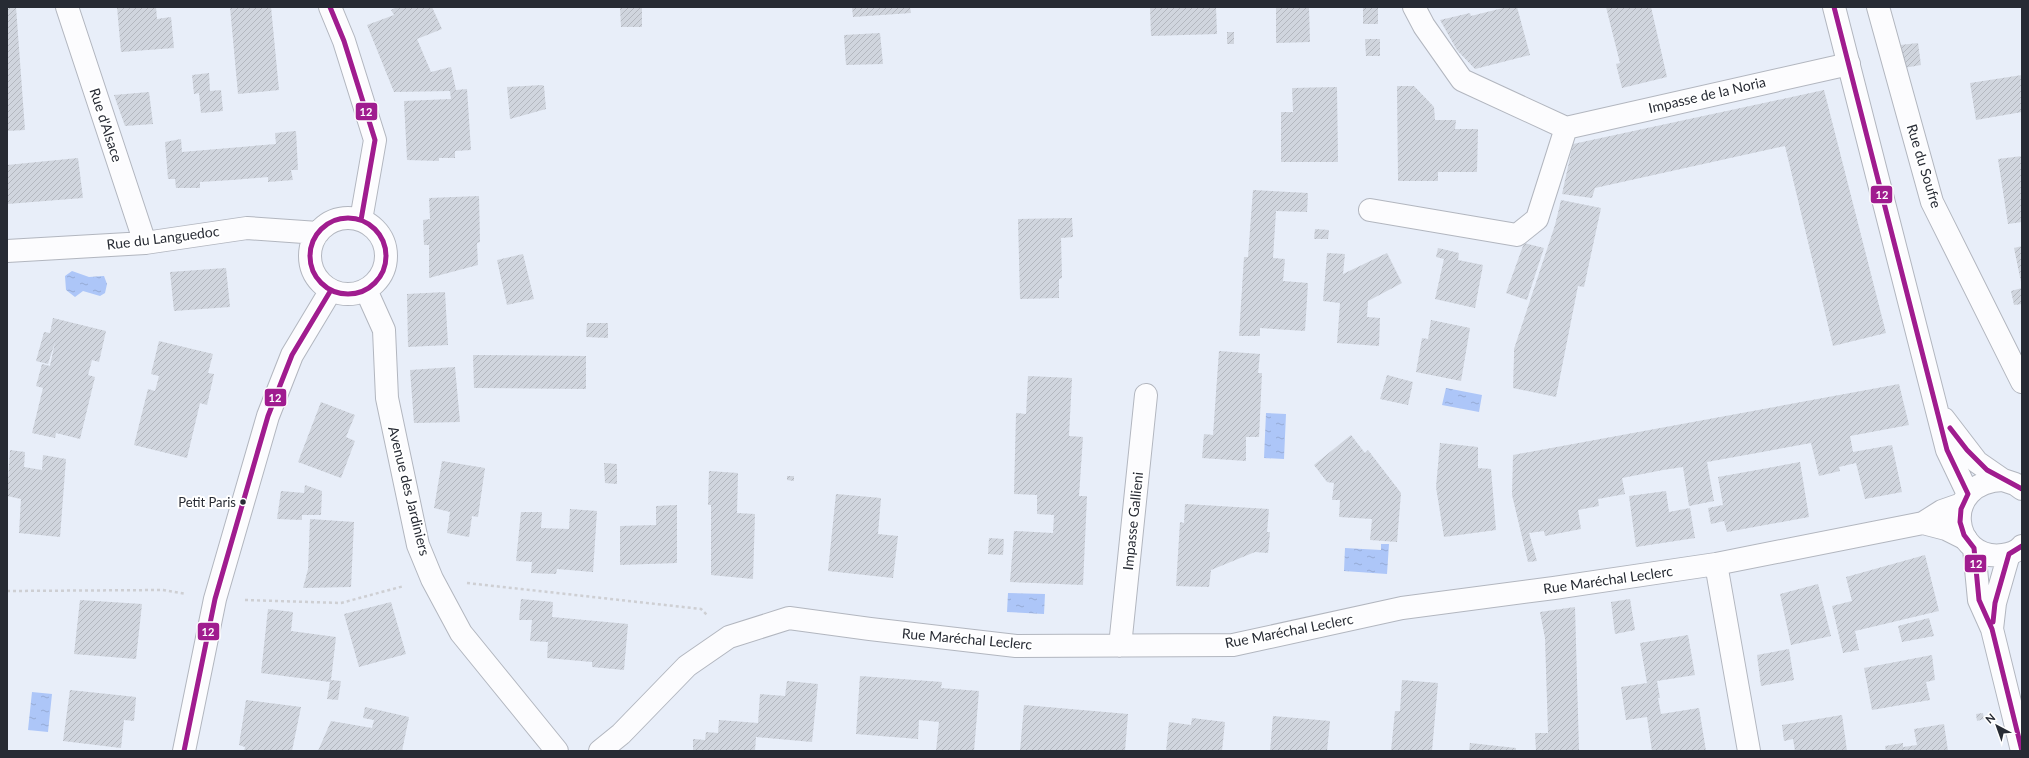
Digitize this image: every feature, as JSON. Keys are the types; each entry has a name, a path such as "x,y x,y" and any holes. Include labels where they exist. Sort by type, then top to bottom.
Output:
{"street":[{"name":"Rue d'Alsace","path":"67,7 145,243"},
{"path":"330,7 344,41 375,140 361,220"},
{"path":"1370,210 1517,235 1538,219 1566,128 1462,80 1424,26 1414,7"},
{"path":"1834,7 1947,450 1965,499 1959,516 1961,529 1970,544 1978,600 1992,629 2022,751"},
{"name":"Rue du Soufre","path":"1878,7 1932,202 2022,382"},
{"name":"Impasse de la Noria","path":"1566,128 1849,64"},
{"path":"349,218 361,220 376,231 385,247 386,260 383,272 376,282 366,290 354,294 342,294 331,290 322,284 315,275 311,265 310,253 312,242 318,233 327,225 337,220 349,218"},
{"name":"Rue du Languedoc","path":"7,251 145,243 247,228 318,233"},
{"path":"184,751 215,600 274,402 292,354 331,290"},
{"name":"Avenue des Jardiniers","path":"366,290 384,330 387,398 418,545 432,579 461,633 557,751"},
{"name":"Impasse Gallieni","path":"1120,646 1146,396"},
{"path":"1937,410 1977,462 2015,483"},
{"name":"Rue Maréchal Leclerc","path":"600,751 621,734 687,666 729,637 789,618 1016,646 1233,645 1402,608 1554,588 1716,564 1923,523 1965,499 1978,485 1989,480 2015,483"},
{"name":"Rue Maréchal Leclerc","path":"1923,523 1946,529 1985,554 1997,556 2016,550"},
{"path":"1992,629 1995,603 2016,550"},
{"path":"1716,564 1749,751"}],"path":[{"path":"7,591 163,590 215,600 340,602 432,579 701,609 729,637"}],"water":[{"path":"72,271 89,277 104,276 107,284 105,293 100,296 83,291 75,297 66,290 65,276"},
{"path":"1446,388 1482,395 1479,412 1442,405"},
{"path":"1266,413 1286,414 1284,459 1264,458"},
{"path":"1381,544 1389,544 1387,574 1344,571 1345,548 1381,550"},
{"path":"1008,593 1045,594 1044,614 1007,612"},
{"path":"32,692 52,694 48,732 28,730"}],"building":[{"path":"7,7 16,7 25,130 7,131"},
{"path":"117,7 156,7 157,19 171,17 174,48 121,52"},
{"path":"230,7 271,7 279,90 238,94"},
{"path":"397,7 432,7 442,29 417,39 431,72 451,67 456,90 467,89 471,150 455,151 455,158 439,158 439,161 407,160 404,101 451,99 450,91 394,92 367,25 394,15 391,10"},
{"path":"620,7 642,7 642,27 621,27"},
{"path":"852,7 910,7 911,13 853,17"},
{"path":"1150,7 1216,7 1217,34 1151,36"},
{"path":"1276,7 1309,7 1310,42 1276,43"},
{"path":"1363,7 1378,7 1378,24 1363,24"},
{"path":"1507,7 1517,7 1530,55 1475,69 1457,50 1440,20 1470,13 1471,16"},
{"path":"1606,7 1651,7 1667,77 1622,88 1616,64 1620,63"},
{"path":"1227,32 1234,32 1234,44 1227,44"},
{"path":"880,33 883,64 846,65 844,35"},
{"path":"1365,39 1380,39 1380,56 1366,56"},
{"path":"1918,43 1921,65 1898,69 1891,46"},
{"path":"209,73 210,91 221,90 223,111 201,113 199,93 194,94 192,75"},
{"path":"2022,75 2022,112 1976,120 1970,83"},
{"path":"544,86 546,109 510,119 507,87"},
{"path":"1397,86 1414,86 1434,107 1435,120 1456,120 1455,129 1478,129 1477,172 1438,172 1438,181 1398,181"},
{"path":"1337,87 1338,162 1281,162 1281,112 1293,112 1292,88"},
{"path":"1824,90 1886,333 1833,346 1785,146 1595,188 1592,198 1562,194 1573,144"},
{"path":"149,92 153,124 125,126 114,95"},
{"path":"296,131 298,170 291,170 293,180 268,182 268,177 200,182 200,188 176,188 175,179 168,179 165,142 181,139 182,152 276,144 275,133"},
{"path":"2022,156 2022,222 2008,224 1998,159"},
{"path":"78,158 83,198 7,204 7,165"},
{"path":"1253,190 1308,193 1307,212 1276,211 1273,258 1285,259 1283,281 1308,283 1305,331 1260,328 1260,336 1239,336 1244,257 1248,257"},
{"path":"479,196 480,242 477,243 478,265 429,278 429,245 424,245 423,220 430,219 429,198"},
{"path":"1561,200 1601,208 1584,287 1578,286 1556,397 1513,388 1514,349 1555,225"},
{"path":"1072,218 1073,237 1061,238 1062,278 1059,279 1059,298 1020,299 1018,219"},
{"path":"1315,229 1329,230 1328,239 1314,239"},
{"path":"1524,243 1544,248 1527,300 1506,293"},
{"path":"2022,246 2022,282 2021,282 2014,248"},
{"path":"1438,248 1459,253 1458,260 1483,265 1475,308 1435,299 1444,259 1436,257"},
{"path":"1327,253 1345,254 1343,274 1387,253 1402,283 1368,301 1367,317 1380,318 1379,346 1337,343 1340,303 1323,301"},
{"path":"523,254 534,299 507,305 497,260"},
{"path":"226,268 230,307 174,311 170,272"},
{"path":"2022,288 2022,304 2014,305 2011,291"},
{"path":"445,292 448,345 408,347 407,294"},
{"path":"53,318 106,331 99,362 92,360 88,375 95,377 80,439 56,433 55,438 32,433 43,388 36,386 42,364 50,366 55,342 48,364 36,361 44,332 50,333"},
{"path":"1431,320 1470,328 1461,381 1416,372 1422,338 1428,339"},
{"path":"587,323 608,323 608,338 586,337"},
{"path":"159,341 213,354 208,373 214,374 207,405 200,403 187,458 134,445 148,389 155,391 159,376 151,374"},
{"path":"1219,351 1260,354 1258,373 1262,373 1259,437 1246,437 1246,461 1202,458 1204,434 1213,435"},
{"path":"473,355 586,356 586,389 474,388"},
{"path":"455,367 460,422 414,423 410,370"},
{"path":"1387,375 1413,382 1408,405 1380,399"},
{"path":"1028,376 1072,378 1069,436 1083,437 1079,496 1087,496 1083,585 1010,582 1014,531 1053,533 1054,515 1037,514 1037,495 1014,494 1016,413 1026,414"},
{"path":"1899,384 1909,425 1850,436 1853,452 1892,445 1902,492 1865,499 1856,463 1839,467 1840,471 1819,476 1811,443 1707,462 1714,501 1689,506 1683,467 1663,470 1622,478 1625,494 1598,499 1599,506 1578,510 1581,529 1545,536 1544,531 1529,533 1537,561 1528,562 1512,495 1513,455"},
{"path":"321,402 355,415 346,437 355,441 341,478 298,462"},
{"path":"1351,435 1365,453 1368,450 1401,493 1397,542 1370,540 1372,519 1339,517 1340,500 1332,500 1334,483 1327,482 1314,465"},
{"path":"1440,443 1478,447 1478,468 1491,469 1496,530 1444,537 1436,487"},
{"path":"10,450 25,452 24,467 42,470 43,455 66,459 60,537 19,533 21,499 7,496"},
{"path":"442,461 485,468 478,517 472,516 469,537 447,533 450,512 434,508"},
{"path":"1800,462 1809,517 1727,532 1724,521 1711,524 1708,508 1723,505 1718,477"},
{"path":"604,463 617,464 617,484 605,483"},
{"path":"709,471 738,473 737,513 755,514 753,579 711,575 711,505 708,505"},
{"path":"787,476 794,476 794,481 787,480"},
{"path":"305,485 322,491 321,515 302,515 302,520 277,519 281,491 304,493"},
{"path":"1666,491 1669,512 1690,508 1695,538 1636,547 1629,496"},
{"path":"836,494 881,498 878,534 898,536 893,578 828,571"},
{"path":"1185,504 1269,509 1267,532 1270,532 1268,553 1255,552 1211,570 1209,587 1176,586 1180,522 1184,523"},
{"path":"677,505 677,563 620,565 620,526 656,525 656,506"},
{"path":"570,509 597,511 593,572 557,569 556,574 531,573 532,562 516,561 521,512 542,512 541,528 569,529"},
{"path":"310,519 354,522 351,587 303,588 308,569"},
{"path":"989,538 1004,539 1003,555 988,554"},
{"path":"1925,555 1939,611 1855,631 1859,650 1843,653 1832,606 1852,601 1846,577"},
{"path":"1818,584 1831,636 1791,645 1780,594"},
{"path":"521,599 553,602 552,617 628,624 624,670 592,667 592,662 547,658 548,642 530,641 532,620 519,620"},
{"path":"1630,599 1635,630 1615,634 1611,602"},
{"path":"80,600 142,604 136,659 74,654"},
{"path":"391,602 406,654 359,667 344,614"},
{"path":"1575,607 1579,751 1536,751 1535,733 1548,733 1545,638 1540,612"},
{"path":"268,609 293,612 291,631 336,637 331,680 341,681 338,700 327,699 330,682 261,673"},
{"path":"1929,618 1934,636 1902,642 1898,626"},
{"path":"1688,635 1695,675 1657,681 1660,698 1658,698 1661,714 1699,708 1706,751 1652,751 1647,717 1626,720 1621,687 1647,683 1640,643"},
{"path":"1789,649 1794,680 1761,686 1757,655"},
{"path":"1932,655 1935,680 1926,682 1930,700 1872,710 1864,668"},
{"path":"860,676 942,682 941,688 979,691 974,751 936,751 939,722 919,720 918,739 856,734"},
{"path":"1402,680 1438,683 1432,751 1391,751 1395,711 1400,711"},
{"path":"787,681 818,684 812,742 756,737 755,751 693,751 693,739 705,740 706,732 718,733 719,720 758,723 760,694 785,696"},
{"path":"70,690 136,697 134,721 124,720 121,748 63,741"},
{"path":"246,700 301,707 292,751 244,751 245,747 239,745"},
{"path":"1024,705 1128,714 1125,751 1020,751"},
{"path":"365,707 409,717 402,751 318,751 331,721 372,728 374,720 363,718"},
{"path":"1983,713 1984,719 1977,721 1976,714"},
{"path":"1842,715 1847,751 1795,751 1793,739 1784,741 1782,725"},
{"path":"1273,716 1330,721 1327,751 1270,751"},
{"path":"1192,718 1225,722 1222,751 1166,751 1169,722 1191,725"},
{"path":"1944,724 1948,751 1886,751 1885,746 1903,743 1903,747 1917,745 1914,729"},
{"path":"1470,743 1516,748 1516,751 1469,751"}],"transit line":[{"name":"12","path":"330,7 344,41 375,140 361,220"},
{"name":"12","path":"1834,7 1947,450 1968,494 1961,509 1960,522 1964,535 1974,548 1979,600 1992,629 2022,751"},
{"name":"12","path":"348,218 362,221 375,229 383,242 386,256 383,270 375,283 362,291 348,294 334,291 321,283 313,270 310,256 313,242 321,229 334,221 348,218"},
{"name":"12","path":"184,751 215,599 268,416 292,355 331,290"},
{"name":"12","path":"1950,428 1967,450 1987,470 2022,489"},
{"name":"12","path":"1993,622 1995,603 2009,554 2022,546"}],"place":[{"name":"Petit Paris","path":"243,502"}]}
